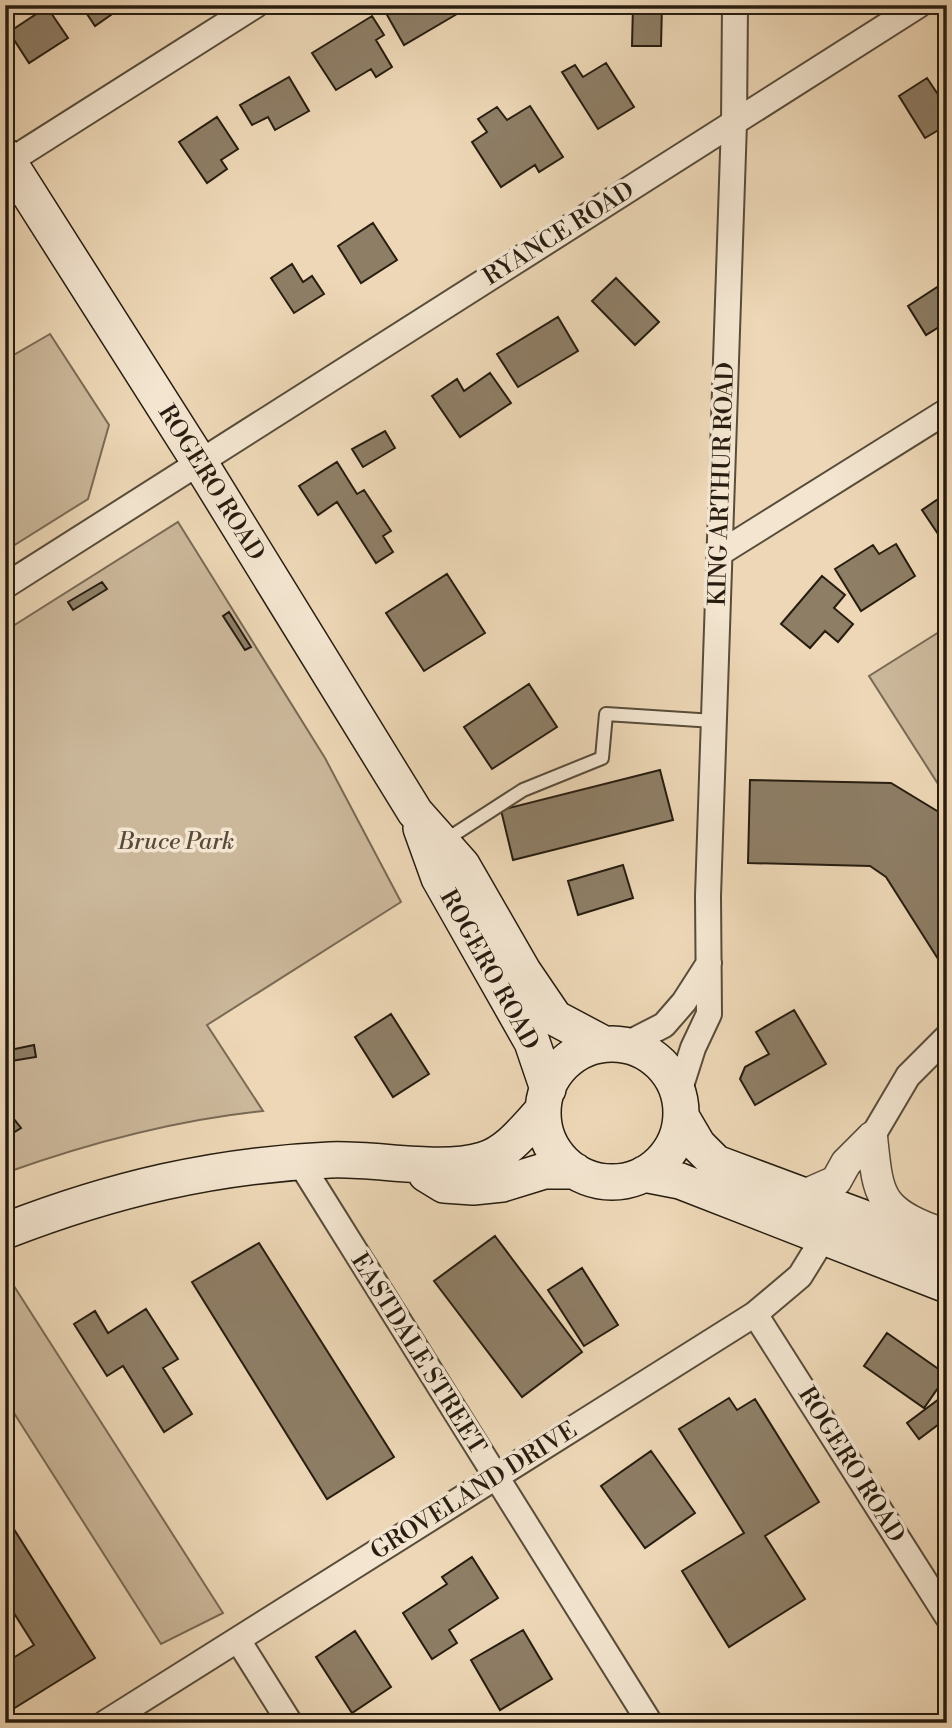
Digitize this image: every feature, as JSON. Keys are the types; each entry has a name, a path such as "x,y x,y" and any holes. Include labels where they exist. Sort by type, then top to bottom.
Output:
{"main road":[{"name":"ROGERO ROAD","path":"6,161 200,463 415,812 463,865 523,971 555,1018 615,1044"},
{"name":"ROGERO ROAD","path":"415,812 439,878 532,1042 546,1099"},
{"path":"5,1231 75,1206 156,1182 236,1167 360,1158 450,1166 485,1160 512,1144 546,1099 554,1075 570,1059 590,1048 615,1044 640,1049 664,1066 698,1145 716,1163 947,1249"},
{"path":"546,1099 548,1138 554,1151 575,1171 587,1177 609,1181 630,1180 644,1174 666,1156 679,1130 680,1104"},
{"path":"405,1162 444,1185 474,1187 502,1184 544,1171 575,1171"},
{"path":"644,1174 680,1181 947,1284"}],"street":[{"path":"6,161 256,5"},
{"name":"KING ARTHUR ROAD","path":"680,1104 692,1048 709,1014 708,896 734,123 735,5"},
{"name":"RYANCE ROAD","path":"5,586 919,5"},
{"path":"720,553 947,411"},
{"path":"615,1044 664,1025 684,1002 709,962"},
{"path":"804,1195 836,1181 846,1163 872,1137 908,1076 947,1037"},
{"path":"872,1137 876,1177 885,1201 908,1220 947,1235"},
{"name":"EASTDALE STREET","path":"299,1161 650,1723"},
{"name":"GROVELAND DRIVE","path":"105,1723 755,1314 800,1276 824,1237"},
{"name":"ROGERO ROAD","path":"755,1314 947,1616"},
{"path":"238,1640 290,1723"}],"lane":[{"path":"442,842 523,790 602,758 606,714 714,721"}],"green space":[{"path":"50,334 109,425 88,499 5,551 5,360"},
{"name":"Bruce Park","path":"178,522 325,758 401,902 207,1025 263,1111 197,1120 132,1134 5,1173 5,631"},
{"path":"947,627 947,798 869,676"},
{"path":"12,1283 223,1613 161,1644 5,1399 5,1286"}],"building":[{"path":"81,5 125,5 95,26"},
{"path":"452,5 457,14 404,45 382,6"},
{"path":"633,5 662,5 661,46 632,46"},
{"path":"47,7 68,38 29,63 9,32"},
{"path":"372,16 384,35 376,40 392,67 376,77 371,69 336,90 312,53"},
{"path":"606,63 634,107 598,129 562,72 575,65 583,77"},
{"path":"289,77 309,111 275,130 268,117 252,125 240,105"},
{"path":"927,78 947,108 947,125 925,138 899,96"},
{"path":"530,106 563,157 539,172 535,165 501,187 472,142 487,132 478,119 497,107 507,120"},
{"path":"217,117 238,149 221,160 227,169 207,183 179,142"},
{"path":"373,223 397,260 361,283 338,246"},
{"path":"292,264 303,282 312,276 324,294 294,313 271,278"},
{"path":"616,278 659,322 635,345 592,301"},
{"path":"945,282 947,322 926,335 908,306"},
{"path":"558,317 578,351 518,387 497,354"},
{"path":"490,373 511,403 460,437 432,396 457,379 464,391"},
{"path":"385,431 395,448 363,467 352,449"},
{"path":"337,462 357,494 364,490 391,531 383,536 393,552 376,563 337,502 318,515 299,486"},
{"path":"947,493 947,537 942,540 922,510"},
{"path":"896,544 915,576 861,611 835,569 873,545 879,554"},
{"path":"447,574 485,633 424,671 386,613"},
{"path":"822,576 845,595 834,608 853,624 838,642 825,631 810,648 781,624"},
{"path":"102,582 107,589 73,610 68,602"},
{"path":"229,612 251,647 245,650 223,616"},
{"path":"529,684 557,727 492,769 464,727"},
{"path":"660,770 673,820 513,860 501,810"},
{"path":"750,780 891,783 947,817 947,973 886,877 870,866 748,863"},
{"path":"623,865 633,898 578,915 568,881"},
{"path":"794,1010 826,1064 755,1105 740,1079 745,1067 769,1054 756,1032"},
{"path":"391,1014 429,1074 393,1097 355,1037"},
{"path":"34,1045 36,1057 5,1062 5,1051"},
{"path":"14,1119 21,1128 5,1138 5,1124"},
{"path":"495,1236 582,1352 522,1397 434,1281"},
{"path":"259,1243 394,1457 327,1499 192,1282"},
{"path":"582,1268 618,1325 584,1346 548,1290"},
{"path":"146,1309 178,1359 163,1368 192,1414 164,1432 123,1366 107,1376 74,1324 95,1311 108,1333"},
{"path":"887,1333 947,1375 924,1408 864,1366"},
{"path":"947,1393 947,1418 919,1439 907,1423"},
{"path":"729,1398 737,1410 755,1399 819,1502 765,1536 805,1599 729,1647 682,1571 744,1533 679,1429"},
{"path":"651,1451 695,1513 645,1548 601,1486"},
{"path":"5,1515 95,1658 5,1714 5,1663 34,1645 5,1599"},
{"path":"472,1557 498,1598 449,1630 457,1643 432,1659 403,1613 447,1584 442,1577"},
{"path":"523,1630 552,1679 500,1710 471,1660"},
{"path":"355,1631 391,1687 352,1713 316,1657"}]}
